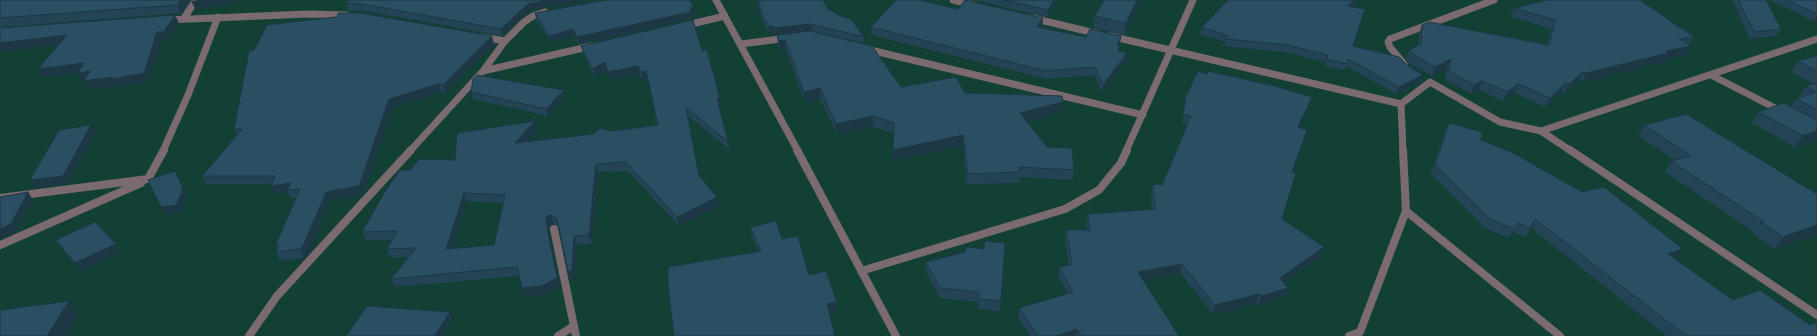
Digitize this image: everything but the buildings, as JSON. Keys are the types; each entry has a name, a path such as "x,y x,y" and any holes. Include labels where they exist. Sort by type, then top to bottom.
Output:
{"street":[{"path":"184,18 196,0"},
{"path":"716,0 741,44 896,336"},
{"path":"953,0 984,7"},
{"path":"861,271 1065,209 1099,190 1121,163 1193,0"},
{"path":"1407,68 1390,47 1388,42 1390,39 1494,0"},
{"path":"249,336 277,296 483,71 505,41 524,22 533,16 555,10"},
{"path":"161,20 218,16 307,14 357,16"},
{"path":"0,245 148,179 160,159 188,95 218,16"},
{"path":"678,27 725,16"},
{"path":"1023,16 1401,104"},
{"path":"473,35 505,41"},
{"path":"741,44 800,37"},
{"path":"1541,131 1817,39"},
{"path":"483,71 600,44"},
{"path":"857,47 1143,115"},
{"path":"1711,74 1789,115"},
{"path":"1401,104 1427,81 1500,122 1541,131 1817,315"},
{"path":"1349,336 1360,332 1406,211 1401,104"},
{"path":"0,198 148,179"},
{"path":"1406,211 1560,336"},
{"path":"554,229 575,331 558,336"}]}
